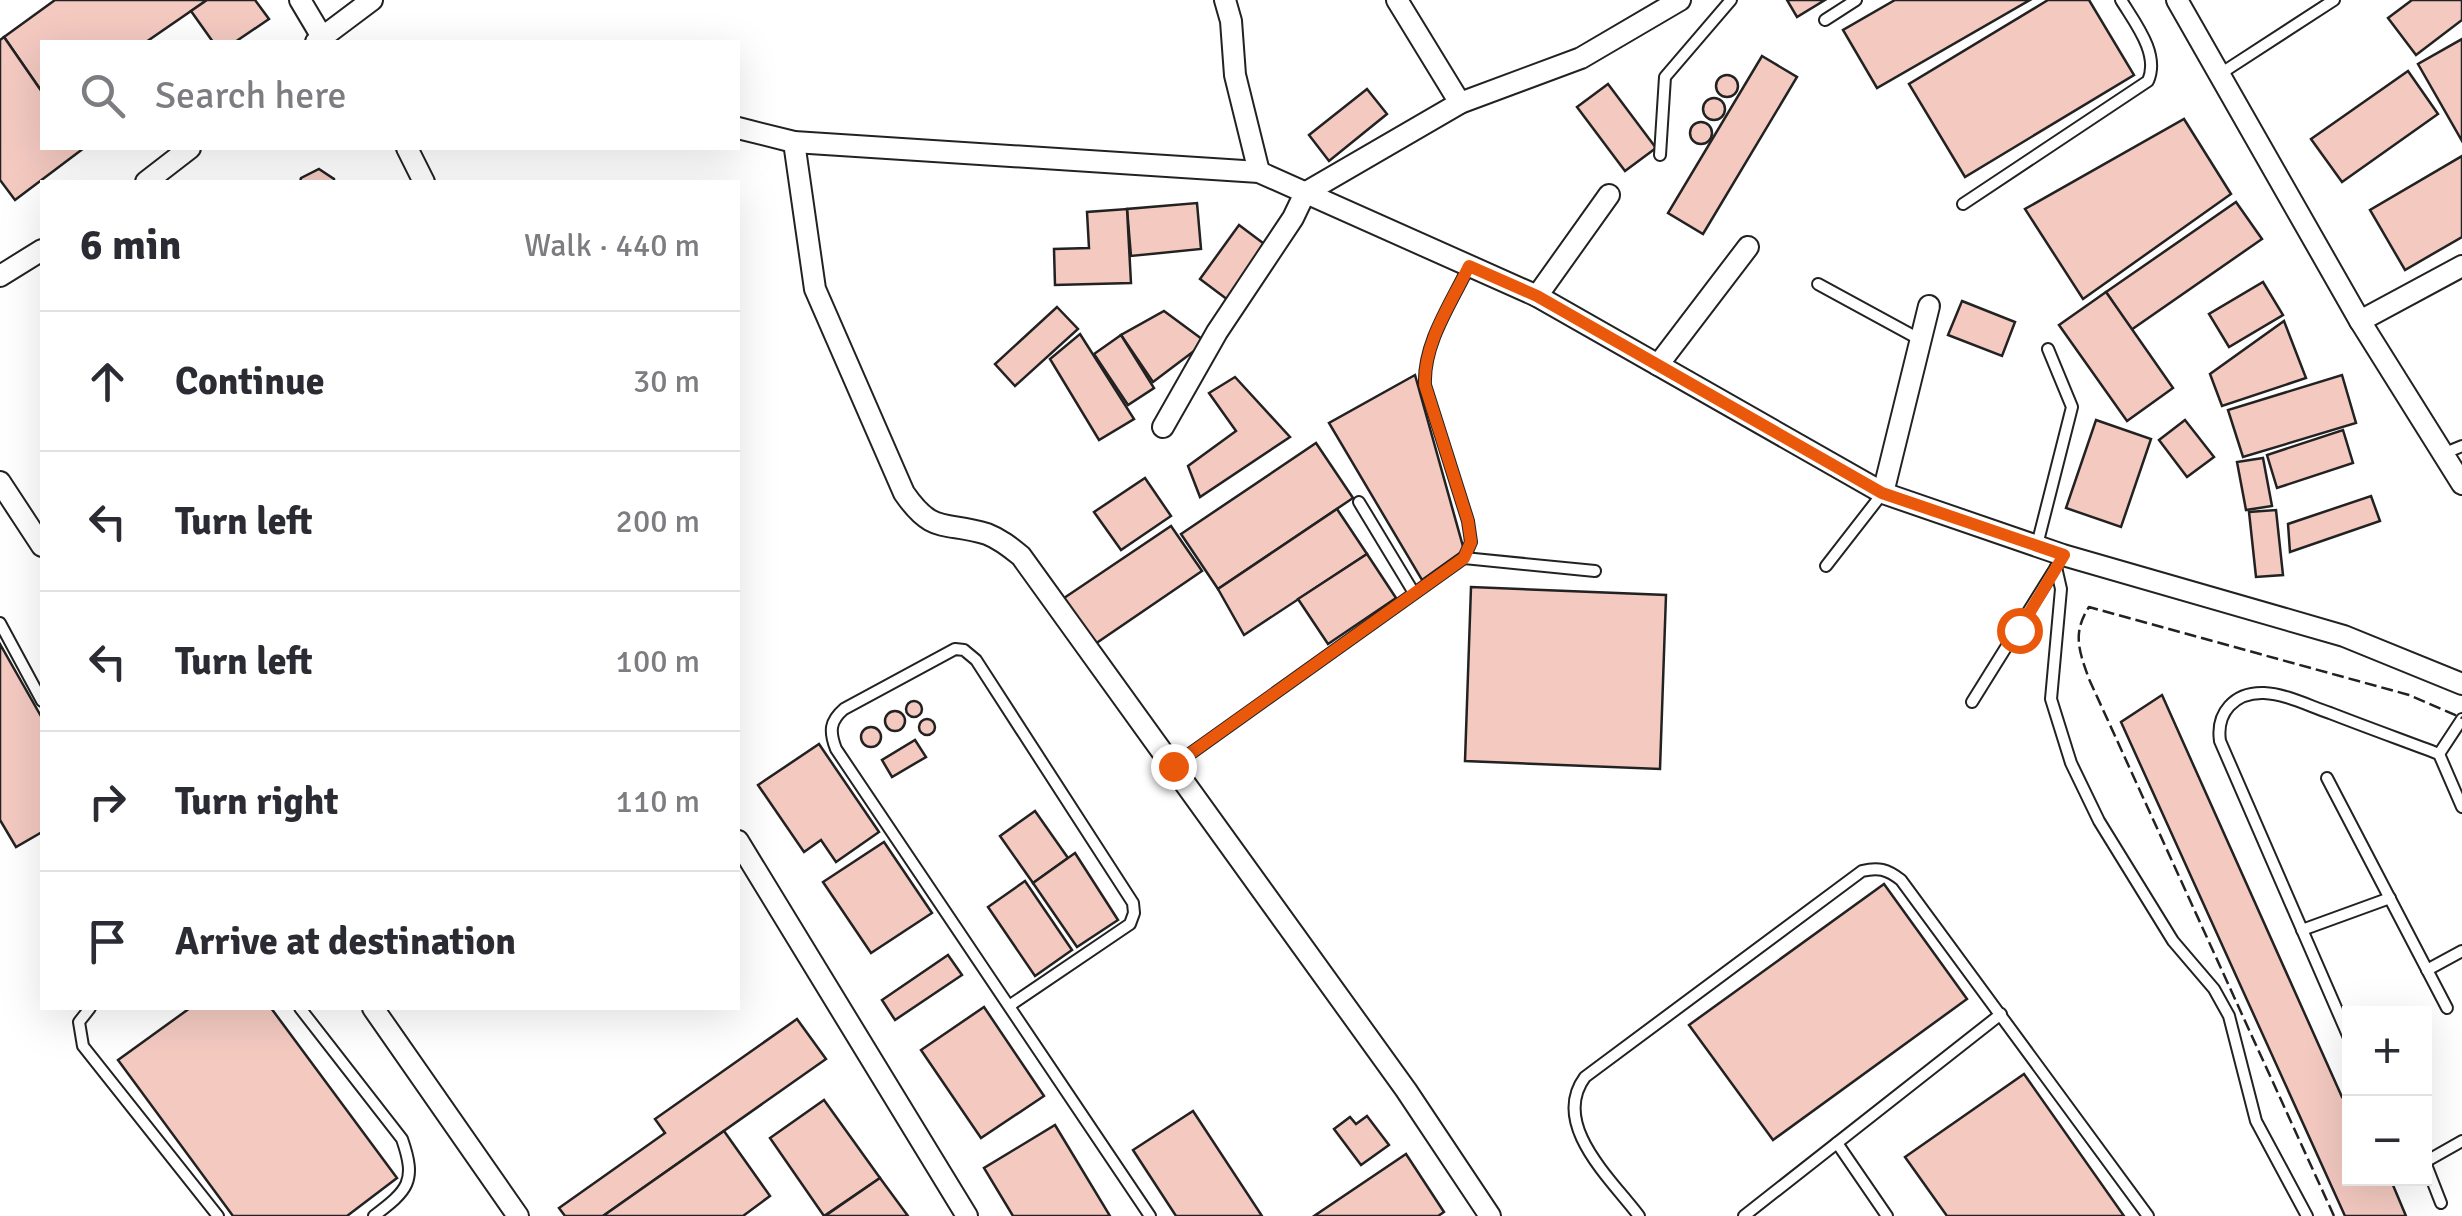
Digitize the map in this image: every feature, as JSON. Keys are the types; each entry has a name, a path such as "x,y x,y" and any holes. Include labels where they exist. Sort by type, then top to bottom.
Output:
{"street":[{"path":"300,0 320,40"},
{"path":"322,40 372,0"},
{"path":"1225,0 1231,21 1235,75 1259,172"},
{"path":"1397,0 1460,103"},
{"path":"1163,427 1217,332 1293,218 1305,193 1460,103 1582,58 1680,0"},
{"path":"2177,0 2360,321 2453,450 2462,484"},
{"path":"740,128 794,142 1259,172 1537,296 1882,493 2037,545 2060,561 2344,636 2462,684"},
{"path":"794,142 815,289 904,493 918,513 935,525 986,534 1021,556 1406,1090 1490,1216"},
{"path":"157,179 188,150"},
{"path":"408,150 423,180"},
{"path":"1537,296 1609,195"},
{"path":"1658,364 1748,247"},
{"path":"0,276 40,251"},
{"path":"2360,321 2462,266"},
{"path":"1882,493 1929,306"},
{"path":"3,492 40,543"},
{"path":"740,844 967,1216"},
{"path":"373,1010 518,1216"}],"lane":[{"path":"1660,154 1665,77 1732,0"},
{"path":"1825,20 1856,0"},
{"path":"1964,204 2148,80 2152,56 2120,0"},
{"path":"2219,74 2334,0"},
{"path":"1173,766 1464,558 1471,542 1468,521 1425,385 1424,368 1429,348 1469,266"},
{"path":"1818,284 1919,339"},
{"path":"2037,545 2072,407 2048,349"},
{"path":"1826,566 1882,493"},
{"path":"1359,502 1414,593"},
{"path":"1464,558 1595,571"},
{"path":"1972,702 2060,561"},
{"path":"2060,561 2062,590 2051,699 2071,763 2099,822 2174,942 2222,1002 2240,1050 2256,1120 2307,1216"},
{"path":"0,623 40,697"},
{"path":"1008,1006 1130,924 1134,913 1125,888 976,660 964,650 955,649 844,708 834,718 830,734 836,749 1008,1006 1150,1216"},
{"path":"2342,1022 2220,741 2218,724 2226,708 2240,697 2262,693 2289,698 2439,754 2462,806"},
{"path":"2439,754 2462,719"},
{"path":"2327,778 2447,1008"},
{"path":"1639,1216 1586,1147 1572,1107 1576,1089 1601,1065 1862,872 1875,868 1890,870 1900,880 2148,1216"},
{"path":"2302,930 2390,898"},
{"path":"2427,970 2462,951"},
{"path":"88,1010 79,1022 83,1046 218,1216"},
{"path":"302,1010 402,1139 406,1150 410,1178 404,1194 374,1216"},
{"path":"1744,1216 2001,1014"},
{"path":"2441,1203 2426,1162 2462,1141"},
{"path":"1837,1143 1887,1216"}],"building":[{"path":"55,0 207,0 149,40 40,40 40,89 4,37"},
{"path":"207,0 255,0 269,19 238,40 212,40 191,11"},
{"path":"1787,0 1825,0 1797,17"},
{"path":"1895,0 2030,0 1877,88 1843,30"},
{"path":"2048,0 2089,0 2134,75 1965,177 1909,84"},
{"path":"2412,0 2462,0 2462,20 2416,55 2388,18"},
{"path":"4,37 40,89 40,150 81,150 15,200 0,180 0,40"},
{"path":"2462,39 2462,141 2418,64"},
{"path":"1762,56 1797,77 1703,234 1668,213"},
{"path":"2408,71 2438,114 2342,182 2311,139"},
{"path":"1727,75 1735,78 1735,94 1727,97 1719,94 1716,86 1719,78"},
{"path":"1608,84 1656,148 1625,171 1577,107"},
{"path":"1367,89 1387,114 1329,161 1309,135"},
{"path":"1714,98 1722,101 1722,117 1714,120 1706,117 1703,109 1706,101"},
{"path":"2184,119 2231,194 2083,299 2025,209"},
{"path":"1701,122 1709,125 1709,141 1701,144 1693,141 1690,133 1693,125"},
{"path":"2462,156 2462,237 2405,270 2370,210"},
{"path":"319,169 334,180 300,180"},
{"path":"2236,202 2262,239 2131,330 2106,292"},
{"path":"1197,203 1201,249 1131,256 1127,209"},
{"path":"1127,209 1131,283 1055,285 1054,249 1089,248 1087,212"},
{"path":"1239,225 1267,246 1228,300 1200,279"},
{"path":"2263,282 2283,315 2229,347 2209,314"},
{"path":"2106,292 2173,388 2127,421 2059,325"},
{"path":"1962,301 2015,322 2002,356 1948,335"},
{"path":"1057,307 1078,329 1015,386 995,364"},
{"path":"1164,311 1206,342 1153,382 1121,335"},
{"path":"2284,321 2306,378 2222,406 2210,374"},
{"path":"1080,334 1134,419 1099,440 1050,359"},
{"path":"1121,335 1154,388 1128,405 1094,354"},
{"path":"1415,375 1464,550 1422,580 1329,423"},
{"path":"2342,375 2356,423 2243,457 2228,410"},
{"path":"1235,377 1290,437 1200,497 1188,466 1236,431 1209,393"},
{"path":"2096,420 2151,439 2121,527 2066,508"},
{"path":"2185,420 2214,457 2187,477 2159,440"},
{"path":"2343,430 2353,463 2277,488 2267,455"},
{"path":"1316,443 1353,498 1218,589 1181,534"},
{"path":"2263,458 2272,506 2246,510 2237,462"},
{"path":"1145,478 1171,516 1121,550 1094,512"},
{"path":"2371,496 2380,521 2290,552 2288,524"},
{"path":"1337,509 1367,554 1244,635 1218,589"},
{"path":"2276,510 2283,575 2256,577 2249,512"},
{"path":"1171,526 1202,571 1095,644 1064,598"},
{"path":"1367,554 1396,598 1328,644 1298,599"},
{"path":"1471,587 1666,595 1660,769 1465,761"},
{"path":"0,644 40,714 40,833 16,847 0,820"},
{"path":"2162,695 2342,1097 2342,1186 2393,1186 2406,1216 2345,1216 2121,722"},
{"path":"914,701 922,709 914,717 906,709"},
{"path":"895,711 905,721 895,731 885,721"},
{"path":"927,719 935,727 927,735 919,727"},
{"path":"871,727 881,737 871,747 861,737"},
{"path":"915,740 926,757 892,777 882,760"},
{"path":"819,744 879,832 836,862 821,840 804,852 758,785"},
{"path":"1035,811 1068,858 1033,883 1000,836"},
{"path":"884,842 932,913 871,953 823,882"},
{"path":"1075,853 1118,920 1077,947 1033,883"},
{"path":"1025,881 1072,950 1035,976 988,907"},
{"path":"1884,884 1967,999 1773,1140 1689,1025"},
{"path":"948,955 962,975 895,1020 882,1000"},
{"path":"984,1007 1044,1096 981,1138 921,1050"},
{"path":"187,1010 272,1010 397,1178 347,1216 233,1216 118,1060"},
{"path":"797,1019 826,1059 603,1216 565,1216 559,1208 665,1133 655,1119"},
{"path":"2024,1074 2124,1216 1947,1216 1905,1157"},
{"path":"824,1100 880,1178 824,1216 770,1138"},
{"path":"1193,1111 1262,1216 1176,1216 1133,1150"},
{"path":"1367,1116 1389,1145 1361,1165 1334,1129 1350,1117 1356,1124"},
{"path":"1055,1125 1110,1216 1013,1216 984,1168"},
{"path":"724,1131 770,1196 743,1216 603,1216"},
{"path":"1406,1154 1444,1212 1438,1216 1314,1216"},
{"path":"880,1178 908,1216 825,1216"}],"fence":[{"path":"2334,1216 2089,679 2080,651 2080,625 2089,607 2409,695 2462,718"}],"route":[{"path":"1173,766 1464,558 1471,542 1468,521 1425,385 1424,368 1429,348 1469,266 1537,296 1882,493 2064,555 2019,630"}]}
